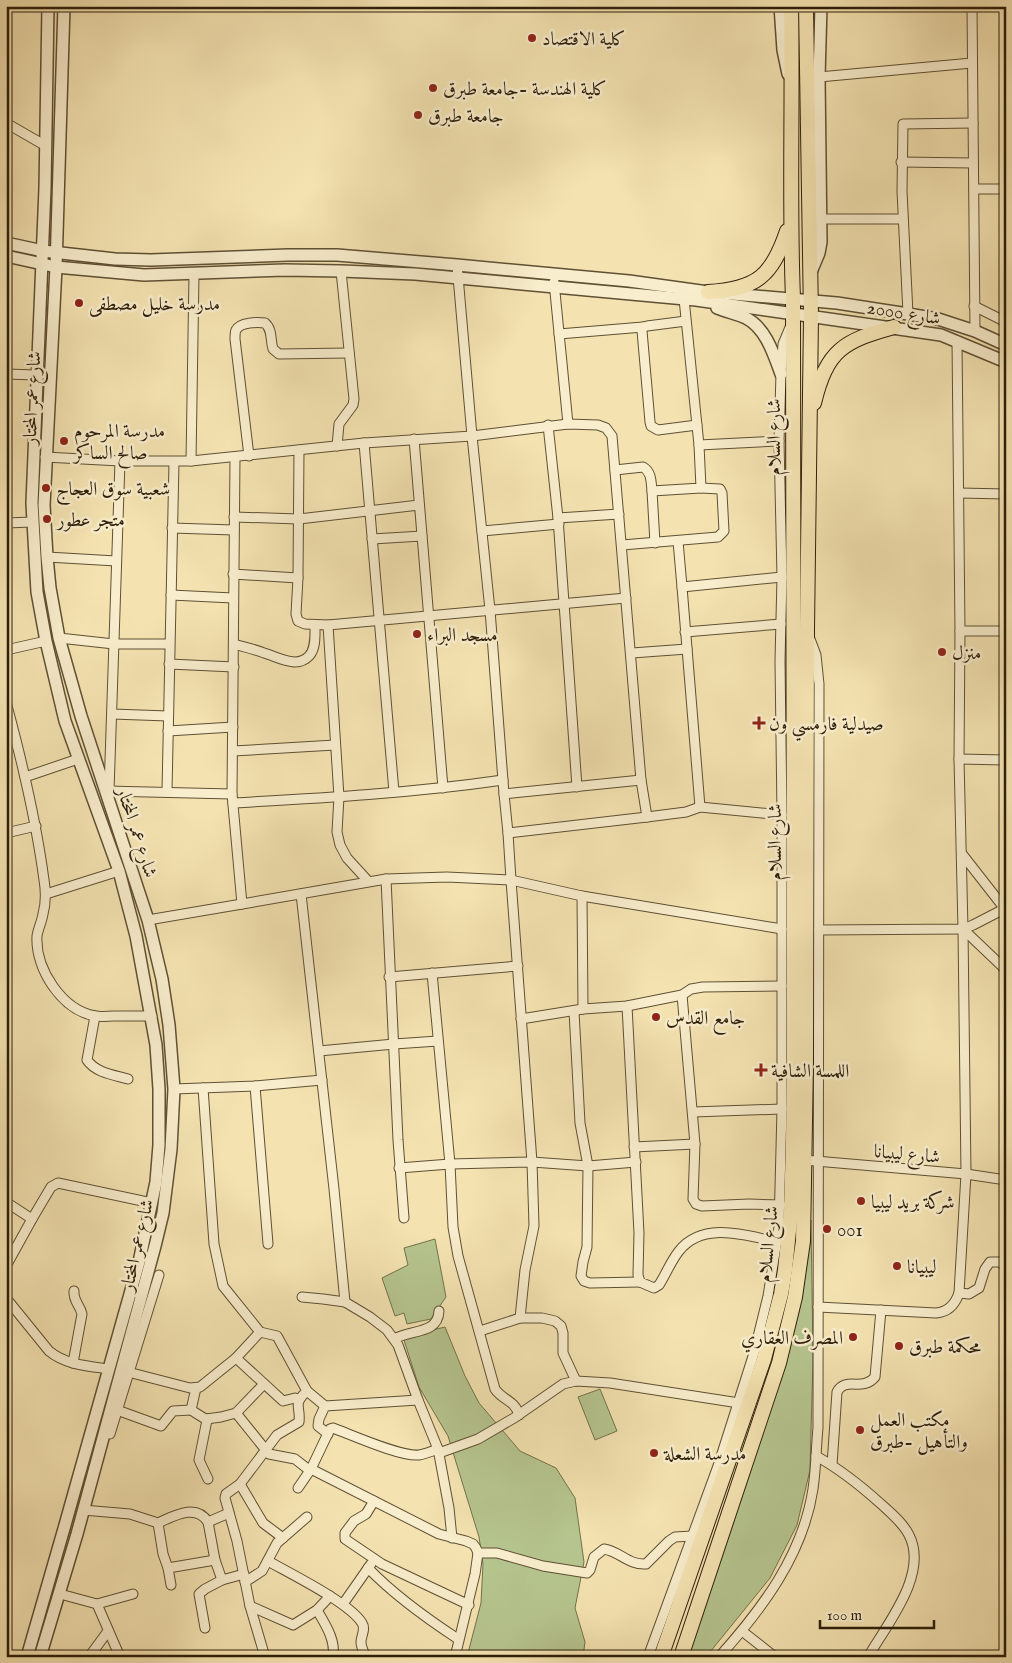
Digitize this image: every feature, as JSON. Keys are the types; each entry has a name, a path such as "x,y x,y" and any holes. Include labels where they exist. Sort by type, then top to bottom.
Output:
{"highway":[{"name":"شارع السلام","path":"661,1657 764,1359 781,1294 788,1243 794,1141 792,298 790,223 792,88 790,6"},
{"name":"شارع السلام","path":"680,1657 779,1363 795,1297 803,1241 811,316 806,6"},
{"path":"708,292 733,290 756,281 765,274 777,257 790,223"},
{"path":"810,421 815,400 830,360 837,352 857,338 894,327"}],"street":[{"name":"شارع عمر المختار","path":"27,1657 139,1262 156,1182 159,1145 159,1089 156,1045 136,936 119,872 65,721 46,641 37,592 32,522 36,375 43,251 48,6"},
{"name":"شارع عمر المختار","path":"40,1657 86,1510 114,1409 163,1213 171,1149 174,1089 169,1025 162,978 148,920 81,716 59,638 50,588 44,505 57,252 64,6"},
{"path":"780,6 782,50 792,88"},
{"path":"810,273 819,253 821,242 820,6"},
{"path":"972,6 975,331"},
{"path":"819,77 972,63"},
{"path":"6,123 46,146"},
{"path":"908,314 901,162 903,124 973,123"},
{"path":"901,162 973,163"},
{"path":"974,189 1006,189"},
{"path":"821,219 903,219"},
{"path":"6,243 43,251 115,259 151,260 336,255 629,281 708,292 810,300 938,319 975,331 1006,345"},
{"path":"6,256 56,267 144,275 341,270 415,274 458,280 696,300 748,319 755,324 770,346 781,374"},
{"path":"457,265 490,610 532,1162 534,1226 525,1270 520,1318"},
{"path":"337,446 338,424 353,405 341,270"},
{"path":"191,462 194,274"},
{"path":"554,274 568,424"},
{"path":"628,295 629,281"},
{"path":"684,299 699,445 701,488"},
{"name":"شارع 2000","path":"696,300 792,319 811,316 941,335 1006,362"},
{"path":"974,306 1006,322"},
{"path":"648,1657 692,1536 754,1353 768,1296 777,1242 781,1204 782,1109 780,661 782,577 779,441 783,344 792,319"},
{"path":"559,334 643,327 686,321"},
{"path":"249,456 235,339 235,331 238,327 265,323 269,326 271,332 273,349 279,354 349,353"},
{"path":"643,327 651,426 658,430 697,425"},
{"path":"818,1307 941,1313 954,1304 959,1293 966,1174 959,759 960,631 956,341"},
{"path":"6,374 36,375"},
{"path":"46,457 191,462 337,446 472,436 548,425 568,424 606,428 612,436 632,653 641,780 647,817"},
{"path":"548,425 565,604 577,787"},
{"path":"414,439 443,788"},
{"path":"699,445 779,441"},
{"path":"364,444 394,792"},
{"path":"299,450 296,614 298,621 315,625 378,622 626,598"},
{"path":"235,457 232,798 242,904"},
{"path":"120,461 112,714 107,791 167,791 232,798 339,797 443,788 503,780"},
{"path":"167,791 174,462"},
{"path":"615,470 643,467 648,470 652,492 655,543"},
{"path":"622,545 718,536 724,531 722,493 720,489 701,488 652,492"},
{"path":"958,494 1006,494"},
{"path":"234,517 299,519 419,505"},
{"path":"482,531 619,514"},
{"path":"6,523 32,522"},
{"path":"172,528 234,530"},
{"path":"372,539 422,536"},
{"path":"678,541 700,807"},
{"path":"47,557 116,560"},
{"path":"233,574 298,578"},
{"path":"682,587 782,577"},
{"path":"171,595 233,598"},
{"path":"685,632 781,624"},
{"path":"234,644 266,653 284,661 301,660 309,656 314,648 315,625"},
{"path":"328,625 339,797 337,832 340,845 348,858 368,881"},
{"path":"718,1657 742,1631 772,1591 792,1557 804,1525 813,1490 816,1456 818,1428 819,684 816,655 807,630"},
{"path":"960,631 1006,631"},
{"path":"59,638 114,644 169,644"},
{"path":"6,650 46,641"},
{"path":"632,653 687,649"},
{"path":"169,664 234,667"},
{"path":"6,702 36,826 46,894 44,912 37,935 38,955 46,975 58,992 75,1009 95,1016 152,1016"},
{"path":"112,714 168,716"},
{"path":"65,721 81,716"},
{"path":"168,731 233,727"},
{"path":"233,752 335,745"},
{"path":"25,777 78,759"},
{"path":"959,759 1006,760"},
{"path":"504,794 641,780"},
{"path":"508,833 686,812 700,807 782,815"},
{"path":"6,833 36,826"},
{"path":"819,930 963,929 1005,908 962,854"},
{"path":"46,894 119,872"},
{"path":"148,920 368,881 447,877 511,880 582,896 782,929"},
{"path":"386,879 399,1168 404,1218"},
{"path":"301,894 345,1302"},
{"path":"582,896 578,1010 580,1123 588,1166 587,1247 581,1276 584,1281 590,1283 640,1282 654,1288 659,1285 680,1250 701,1234 725,1232 777,1242"},
{"path":"963,929 1006,970"},
{"path":"389,977 518,966"},
{"path":"432,973 450,1164 453,1227 458,1256 495,1389 500,1396 512,1402 519,1415"},
{"path":"521,1019 578,1010 627,1006 682,995 703,987 782,986"},
{"path":"682,995 695,1144 693,1199 696,1204 702,1206 781,1204"},
{"path":"627,1006 639,1232 638,1275 640,1282"},
{"path":"95,1016 88,1060 97,1069 128,1079"},
{"path":"319,1051 438,1041"},
{"path":"174,1089 255,1086 322,1080"},
{"path":"255,1086 268,1244"},
{"path":"203,1088 214,1244 223,1286 260,1332 277,1336 307,1391 325,1406 418,1400"},
{"path":"693,1112 782,1109"},
{"path":"634,1147 695,1144"},
{"name":"شارع ليبيانا","path":"804,1160 966,1174 1006,1180"},
{"path":"399,1168 450,1164 532,1162 588,1166 636,1162"},
{"path":"6,1266 52,1187 58,1184 152,1203"},
{"path":"6,1202 32,1219"},
{"path":"959,1293 969,1294 979,1288 985,1269 990,1262 1000,1262 1006,1267"},
{"path":"114,1409 159,1275"},
{"path":"73,1363 82,1314 81,1308 74,1297 74,1291"},
{"path":"302,1297 324,1298 345,1302 387,1330 398,1345 438,1451 449,1508 452,1538"},
{"path":"6,1298 56,1357 73,1363 109,1369"},
{"path":"832,1465 837,1392 845,1384 866,1384 875,1377 881,1310"},
{"path":"394,1339 403,1334 431,1328 437,1320 439,1311"},
{"path":"480,1331 520,1318 542,1318 555,1321 560,1326 563,1353 576,1381"},
{"path":"128,1372 196,1388 200,1387 236,1358 260,1332"},
{"path":"236,1358 283,1401 299,1399"},
{"path":"298,1488 310,1470 330,1429 333,1428 410,1455 438,1451 478,1439 519,1415 563,1384 576,1381 610,1383 738,1403"},
{"path":"99,1404 160,1426 163,1425 173,1411 191,1410 206,1419 236,1413 264,1384"},
{"path":"191,1410 196,1388"},
{"path":"265,1657 250,1606 245,1578 224,1498 240,1484 277,1434 299,1422 299,1399 307,1391"},
{"path":"325,1406 318,1426 328,1434"},
{"path":"236,1413 269,1454 295,1459 310,1470 439,1534 472,1544 478,1553 469,1605 458,1640 455,1657"},
{"path":"206,1419 199,1460 208,1478"},
{"path":"816,1456 859,1485 899,1521 908,1534 916,1555 913,1574 906,1592 868,1657"},
{"path":"240,1484 263,1523 283,1538"},
{"path":"374,1501 369,1511 354,1521 344,1537 345,1539 375,1560 469,1605"},
{"path":"86,1510 130,1514 158,1523 188,1512 204,1516 208,1522 215,1560 222,1580"},
{"path":"208,1522 229,1512"},
{"path":"205,1628 199,1594 222,1580 245,1578 262,1571 273,1548 307,1517"},
{"path":"158,1523 171,1586"},
{"path":"478,1553 497,1554 543,1566 587,1573 590,1570 594,1557 604,1548 615,1551 636,1564 646,1564 675,1537 692,1536"},
{"path":"168,1568 215,1560"},
{"path":"343,1604 375,1560"},
{"path":"268,1561 343,1604 363,1624 361,1647 366,1657"},
{"path":"368,1568 381,1582 458,1640"},
{"path":"60,1594 97,1604 133,1594"},
{"path":"250,1606 292,1625 317,1610 330,1596"},
{"path":"97,1604 120,1657"},
{"path":"317,1610 334,1646 333,1657"},
{"path":"89,1657 108,1631"},
{"path":"742,1631 776,1657"}],"green space":[{"path":"811,1220 813,1358 810,1470 797,1525 770,1578 706,1657 682,1657 742,1490 793,1336"},
{"path":"435,1239 446,1297 431,1319 407,1324 404,1313 395,1316 382,1278 408,1265 404,1248"},
{"path":"445,1327 465,1376 479,1403 520,1451 556,1468 575,1498 584,1562 575,1608 585,1642 583,1657 467,1657 481,1603 483,1564 479,1537 448,1436 419,1387 403,1337"},
{"path":"600,1389 617,1431 595,1440 578,1397"}],"place":[{"name":"كلية الاقتصاد","path":"532,38"},
{"name":"كلية الهندسة -جامعة طبرق","path":"433,88"},
{"name":"جامعة طبرق","path":"418,115"},
{"name":"مدرسة خليل مصطفى","path":"79,303"},
{"name":"مدرسة المرحوم صالح الساكر","path":"64,441"},
{"name":"شعبية سوق العجاج","path":"46,488"},
{"name":"متجر عطور","path":"47,519"},
{"name":"مسجد البراء","path":"417,634"},
{"name":"منزل","path":"942,652"},
{"name":"صيدلية فارمسي ون","path":"759,723"},
{"name":"جامع القدس","path":"656,1017"},
{"name":"اللمسة الشافية","path":"761,1070"},
{"name":"شركة بريد ليبيا","path":"861,1201"},
{"name":"001","path":"827,1229"},
{"name":"ليبيانا","path":"897,1266"},
{"name":"المصرف العقاري","path":"853,1337"},
{"name":"محكمة طبرق","path":"899,1346"},
{"name":"مكتب العمل والتأهيل -طبرق","path":"860,1430"},
{"name":"مدرسة الشعلة","path":"654,1453"}]}
